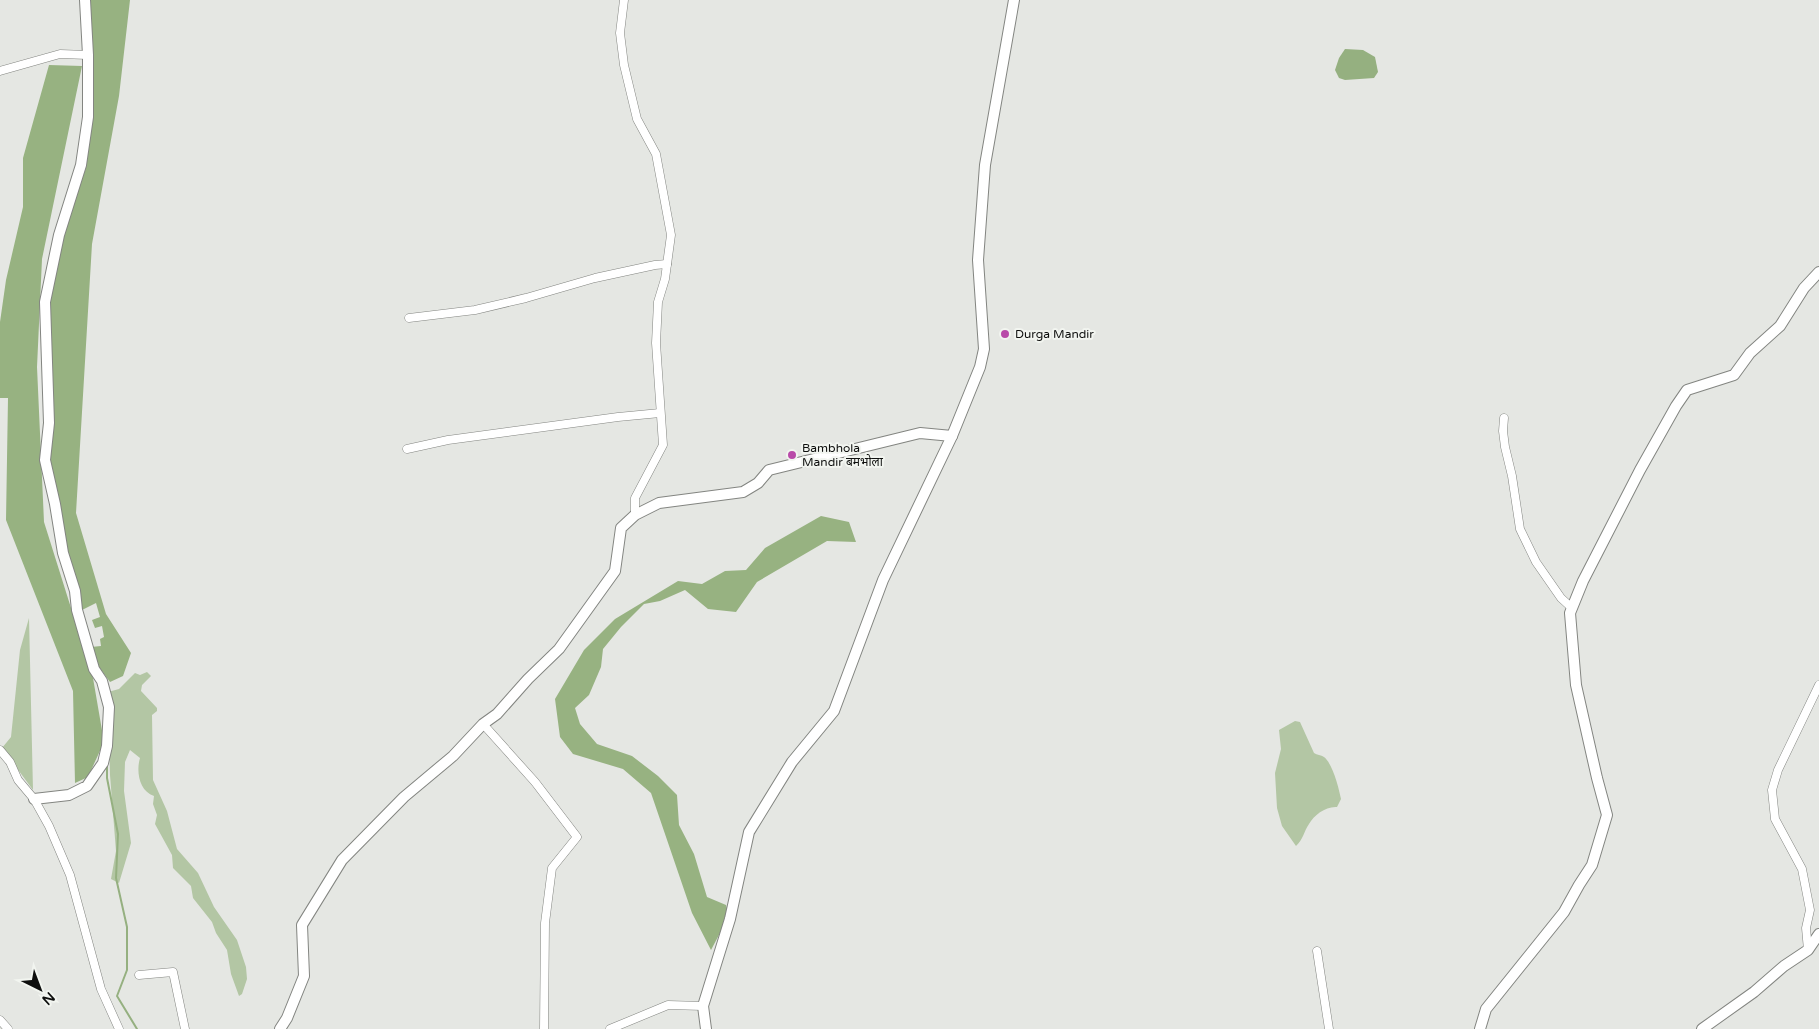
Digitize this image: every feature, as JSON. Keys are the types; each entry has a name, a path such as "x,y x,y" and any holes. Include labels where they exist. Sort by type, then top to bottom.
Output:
{"street":[{"path":"34,799 69,794 88,786 103,763 107,746 109,707 102,681 94,669 77,610 75,591 63,553 45,460 49,422 45,302 59,235 81,165 88,118 88,55 85,0"},
{"path":"624,0 620,33 624,65 637,119 656,154 671,235 666,279 658,302 656,343 663,445 635,498 635,515"},
{"path":"706,1029 703,1006 730,919 749,832 792,762 834,710 883,580 952,436 980,367 984,349 978,260 985,165 1014,0"},
{"path":"0,71 60,54 88,55"},
{"path":"409,318 475,310 526,298 595,278 667,264"},
{"path":"1480,1029 1486,1009 1564,912 1592,865 1608,814 1597,778 1576,685 1570,613 1572,608 1604,538 1640,470 1687,390 1734,375 1750,353 1780,326 1804,288 1819,272"},
{"path":"406,449 448,440 660,413"},
{"path":"1504,418 1504,439 1520,529 1536,562 1566,604 1572,608"},
{"path":"280,1029 287,1018 304,976 302,925 342,860 404,797 453,756 483,724 497,714 528,679 559,649 615,571 621,528 635,515 659,502 743,492 758,483 769,470 871,444 920,433 952,436"},
{"path":"1808,950 1806,928 1810,910 1802,868 1775,819 1772,790 1778,770 1819,685"},
{"path":"483,724 535,782 576,837 552,868 545,923 544,1029"},
{"path":"0,750 10,762 18,780 34,799 49,826 70,875 101,988 119,1029"},
{"path":"1702,1029 1754,992 1784,966 1808,950 1819,934"},
{"path":"1317,951 1329,1029"},
{"path":"139,975 173,972 186,1029"},
{"path":"610,1029 668,1005 703,1006"},
{"path":"0,1020 8,1029"}],"shaded area":[{"path":"88,0 130,0 119,96 92,244 76,513 106,614 131,653 123,676 110,682 94,660 91,647 101,646 100,639 104,637 102,626 95,628 92,620 100,617 96,603 80,611 48,463 49,301 62,235 86,168 93,56"},
{"path":"1345,49 1363,50 1375,57 1378,72 1374,78 1345,80 1339,78 1335,70 1339,58"},
{"path":"49,65 82,66 42,259 37,367 44,522 93,678 104,742 88,777 75,783 73,691 6,520 8,398 0,398 0,322 6,280 23,207 23,158"},
{"path":"821,516 849,522 856,542 827,541 757,582 736,612 708,609 685,590 660,601 644,604 621,627 603,649 601,667 589,695 575,708 580,724 597,744 632,756 658,776 677,795 679,825 694,854 707,897 726,905 729,916 711,950 692,913 651,793 623,769 573,754 560,737 555,699 584,650 615,619 678,581 702,584 725,571 746,570 765,548"},
{"path":"29,618 33,790 2,748 11,737 20,650"},
{"path":"147,672 151,676 142,685 141,691 157,708 157,711 152,715 153,780 167,811 177,849 198,873 214,907 237,940 246,967 247,979 242,994 239,996 231,974 227,950 216,933 212,922 193,898 191,886 173,868 172,855 155,824 157,815 153,804 154,796 145,790 142,785 138,769 140,758 130,750 125,762 124,791 131,843 119,883 111,879 116,851 110,775 108,692 119,689 135,673 140,675"},
{"path":"1295,721 1300,722 1314,753 1324,757 1330,765 1341,799 1337,807 1325,810 1314,817 1296,846 1282,826 1277,808 1275,773 1281,749 1279,730"}],"waterway":[{"path":"107,765 107,778 118,834 116,878 127,927 127,970 117,996 137,1029"}],"place":[{"name":"Durga Mandir","path":"1005,334"},
{"name":"Bambhola Mandir बमभोला","path":"792,455"}]}
